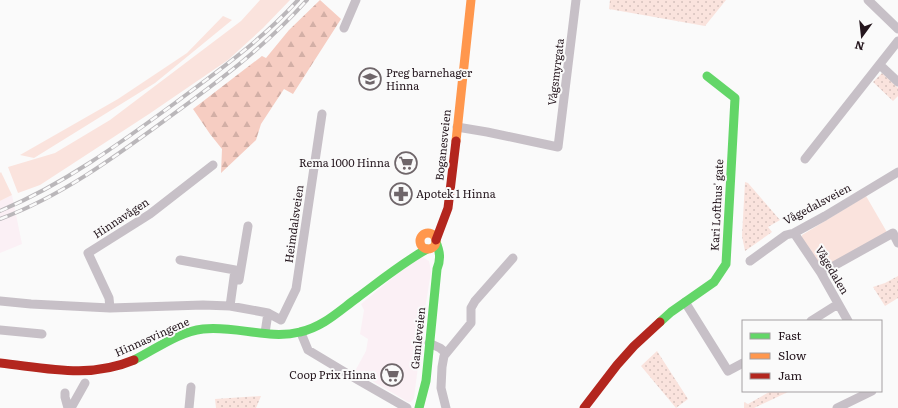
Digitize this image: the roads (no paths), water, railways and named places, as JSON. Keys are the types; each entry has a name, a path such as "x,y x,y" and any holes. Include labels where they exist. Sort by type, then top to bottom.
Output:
{"main road":[{"name":"Boganesveien","path":"436,241 448,212 471,0"},
{"name":"Kari Lofthus' gate","path":"587,407 634,346 671,312 714,282 726,264 734,98 708,76"},
{"name":"Boganesveien","path":"427,233 436,221 449,197"},
{"path":"427,233 433,235 436,241 434,247 428,249 422,247 420,242 422,236 427,233"},
{"name":"Gamleveien","path":"420,408 426,381 437,269 440,263 441,253 436,241"},
{"name":"Hinnasvingene","path":"391,271 396,263 420,242"},
{"path":"428,249 437,269"},
{"name":"Hinnasvingene","path":"0,363 75,372 99,370 124,364 180,336 201,329 218,328 282,335 301,333 328,321 391,271 428,249"}],"street":[{"path":"344,28 356,0"},
{"name":"Vågsmyrgata","path":"457,127 558,146 576,0"},
{"path":"868,0 898,29"},
{"path":"805,159 898,42"},
{"path":"880,65 898,82"},
{"name":"Heimdalsveien","path":"268,313 281,320 296,289 322,114"},
{"name":"Hinnavågen","path":"110,308 109,298 88,253 150,214 213,165"},
{"name":"Vågedalsveien","path":"750,261 786,235 794,233 825,216 898,172"},
{"path":"233,307 248,226"},
{"name":"Vågedalen","path":"794,233 821,274 847,320"},
{"path":"821,274 893,234 898,243"},
{"path":"446,408 441,388 441,380 443,360 446,353 472,324 472,308 475,301 513,258"},
{"path":"180,260 235,270 233,307"},
{"path":"0,301 110,308 203,305 233,307 268,313 265,333"},
{"path":"685,302 728,371 742,364"},
{"path":"813,320 838,304"},
{"path":"0,330 42,334"},
{"path":"301,333 308,350 407,408"},
{"path":"429,343 440,348 446,353"},
{"path":"69,408 85,383"},
{"path":"189,408 191,386"},
{"path":"837,408 870,392"},
{"path":"66,393 65,397 69,408"}],"railway":[{"path":"0,211 69,176 133,133 255,42 298,0"},
{"path":"0,219 23,210 67,187 129,147 241,63 275,33 307,0"}],"place":[{"name":"Preg barnehager Hinna","path":"370,79"},
{"name":"Rema 1000 Hinna","path":"406,163"},
{"name":"Apotek 1 Hinna","path":"401,194"},
{"name":"Coop Prix Hinna","path":"392,375"}]}
